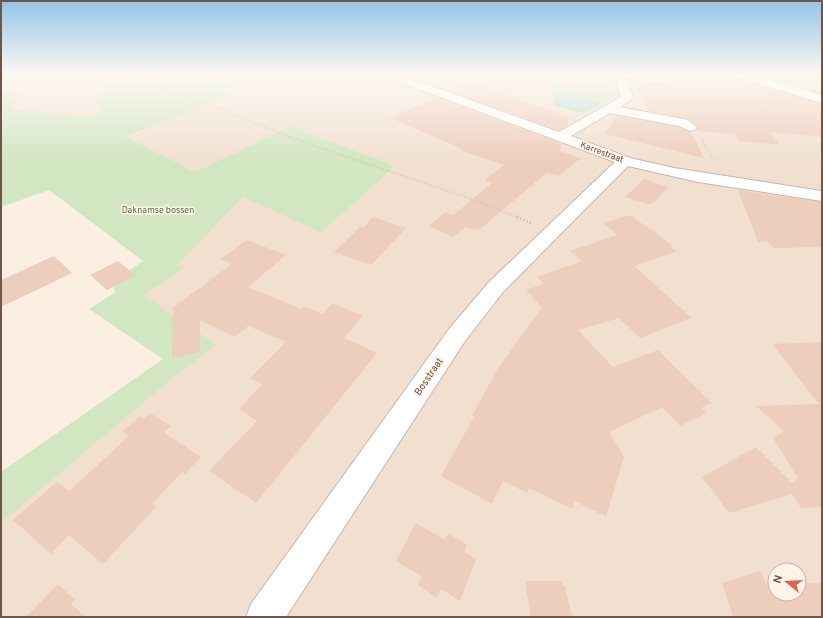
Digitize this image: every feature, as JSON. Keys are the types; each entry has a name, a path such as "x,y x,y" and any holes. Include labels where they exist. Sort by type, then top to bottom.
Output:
{"street":[{"name":"Karrestraat","path":"469,104 625,160 655,169 822,196"},
{"path":"560,137 618,104"},
{"path":"610,109 683,123 690,127"},
{"name":"Bosstraat","path":"264,617 456,334 496,287 625,160"}],"path":[{"path":"206,104 286,136 341,156 480,202 551,232"},
{"path":"690,127 696,130 723,180"}],"shaded area":[{"path":"11,104 104,104 103,110 98,116 77,116 10,109"},
{"path":"210,104 822,104 822,617 1,617 1,523 181,371 216,345 142,295 184,270 177,266 243,197 321,233 395,166 290,126 195,172 125,138"}],"green space":[{"name":"Daknamse bossen","path":"1,104 15,104 11,109 77,116 98,116 103,110 98,104 210,104 126,137 195,172 290,126 395,166 321,233 243,197 177,266 184,269 143,295 217,345 181,371 1,523 1,472 163,359 89,309 116,292 110,283 143,261 49,190 1,207"},
{"path":"553,104 603,104 584,115"}],"water":[{"path":"556,104 599,104 586,109 578,110"}],"building":[{"path":"423,104 453,104 562,144 560,151 581,158 558,176 548,173 545,174 479,230 465,227 453,237 428,226 446,212 453,215 492,183 485,180 504,165 460,150 463,149 390,118"},
{"path":"485,104 531,104 569,117 567,126 559,130"},
{"path":"644,104 821,104 822,137 771,132 780,145 739,141 735,134 696,131 698,126 688,119 648,111"},
{"path":"617,116 679,127 691,132 704,158 604,134"},
{"path":"644,179 668,187 654,203 648,204 625,197"},
{"path":"738,190 822,202 822,247 774,248 767,241 758,242"},
{"path":"630,215 672,245 669,246 677,251 634,266 692,318 640,338 619,318 578,330 613,367 658,350 712,403 701,408 706,413 680,426 662,407 609,432 624,457 606,517 575,501 572,509 529,488 527,493 503,481 492,504 441,476 474,417 472,416 498,368 542,308 526,290 544,284 537,277 582,261 570,251 617,235 604,223"},
{"path":"373,217 406,228 371,265 334,252 360,227 363,228"},
{"path":"247,240 286,255 248,287 302,309 304,306 322,314 332,303 363,316 344,338 377,353 256,503 209,471 257,421 239,409 262,384 250,378 286,342 248,326 235,337 200,320 200,352 172,359 173,308 232,264 221,259"},
{"path":"54,256 72,273 1,307 1,280"},
{"path":"118,261 135,275 107,290 90,275"},
{"path":"822,342 822,507 801,508 792,494 729,513 702,477 756,447 792,483 798,478 773,438 784,431 756,406 819,404 772,344"},
{"path":"150,413 171,426 164,433 201,457 185,474 182,472 152,504 156,507 103,564 69,535 51,554 13,520 57,482 69,491 129,436 123,431 139,417 143,419"},
{"path":"416,523 445,540 448,533 467,545 464,552 476,559 460,601 441,589 437,598 418,585 422,577 396,561"},
{"path":"760,571 767,583 767,602 807,602 807,583 822,583 822,617 733,617 722,583"},
{"path":"525,581 562,581 563,586 565,586 572,617 531,617"},
{"path":"58,584 75,600 71,604 86,617 26,617"}]}
